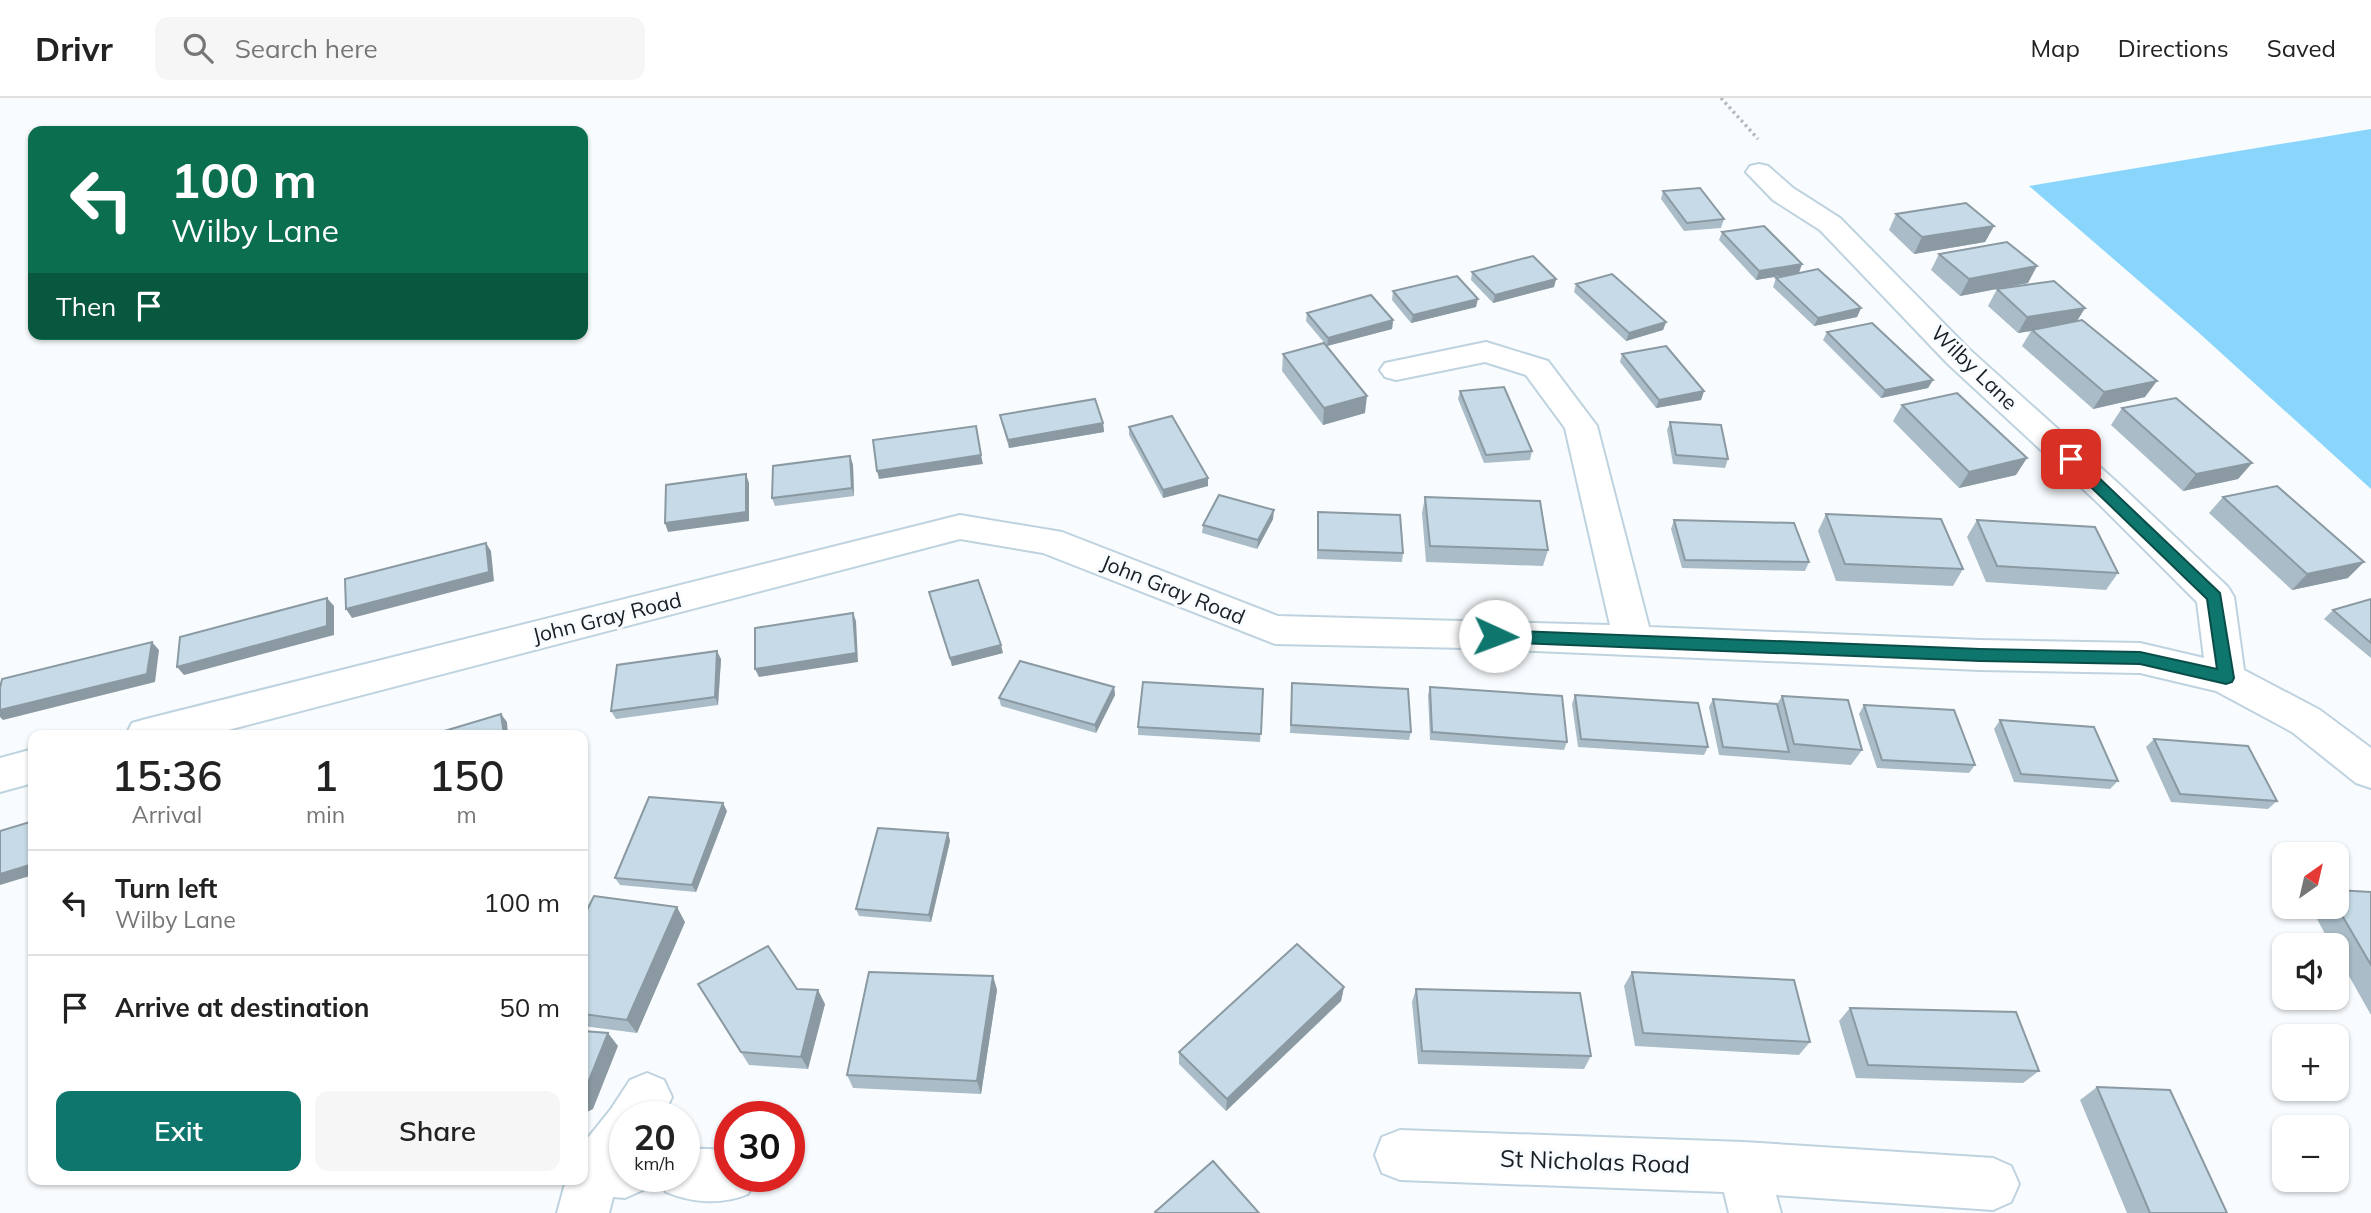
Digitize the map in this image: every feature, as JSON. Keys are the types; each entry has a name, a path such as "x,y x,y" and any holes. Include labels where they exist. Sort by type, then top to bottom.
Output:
{"street":[{"name":"Wilby Lane","path":"1759,172 1783,194 1830,224 1959,357 2109,493 2215,597 2226,678"},
{"path":"1396,370 1486,352 1537,368 1581,426 1633,641"},
{"name":"John Gray Road","path":"166,730 960,527 1049,541 1275,630 1980,655 2140,658 2226,678"},
{"path":"2226,678 2306,721 2371,771"},
{"path":"0,775 28,767"},
{"name":"St Nicholas Road","path":"1400,1155 1749,1190 1993,1184"},
{"path":"601,1185 609,1168"}],"shaded area":[{"path":"2371,129 2371,489 2198,332 2029,186"}],"building":[{"path":"1700,188 1724,219 1687,223 1663,191"},
{"path":"1966,203 1994,226 1922,237 1896,214"},
{"path":"1764,226 1802,264 1759,271 1722,232"},
{"path":"2007,242 2037,266 1969,279 1939,254"},
{"path":"1533,256 1556,279 1495,295 1472,272"},
{"path":"1818,269 1861,308 1818,318 1776,278"},
{"path":"1612,274 1666,322 1629,333 1576,284"},
{"path":"1457,276 1478,299 1413,315 1393,291"},
{"path":"2054,281 2085,308 2027,317 1997,289"},
{"path":"1371,295 1393,320 1328,338 1307,313"},
{"path":"2082,320 2157,381 2104,392 2032,330"},
{"path":"1872,323 1933,380 1885,390 1827,332"},
{"path":"1324,343 1367,396 1324,408 1283,354"},
{"path":"1666,346 1704,391 1659,400 1622,354"},
{"path":"1504,387 1532,451 1486,455 1460,391"},
{"path":"1957,393 2027,458 1969,472 1902,405"},
{"path":"2176,398 2252,463 2196,474 2122,408"},
{"path":"1095,399 1103,423 1008,440 1000,415"},
{"path":"1172,416 1208,478 1163,490 1129,427"},
{"path":"1670,422 1721,425 1728,459 1676,455"},
{"path":"976,426 981,455 877,471 873,440"},
{"path":"850,456 852,488 772,498 773,466"},
{"path":"746,474 746,512 665,523 666,485"},
{"path":"2277,486 2364,562 2307,574 2223,497"},
{"path":"1219,495 1274,510 1258,540 1203,525"},
{"path":"1425,497 1540,501 1548,550 1430,546"},
{"path":"1318,512 1400,515 1403,553 1318,550"},
{"path":"1826,514 1941,519 1963,569 1845,564"},
{"path":"1674,520 1794,523 1809,562 1685,560"},
{"path":"1977,520 2095,527 2118,573 1997,566"},
{"path":"486,543 489,572 346,609 345,579"},
{"path":"978,580 1001,645 950,658 929,592"},
{"path":"327,598 327,626 177,667 180,637"},
{"path":"2371,599 2371,643 2333,610"},
{"path":"853,613 856,653 755,669 755,628"},
{"path":"152,642 147,674 0,710 2,679"},
{"path":"717,651 715,697 611,711 617,665"},
{"path":"1020,661 1114,687 1095,725 999,698"},
{"path":"1143,682 1263,689 1261,734 1138,727"},
{"path":"1292,683 1408,689 1411,732 1291,725"},
{"path":"1430,687 1562,696 1567,742 1432,732"},
{"path":"1575,695 1698,703 1708,747 1581,739"},
{"path":"1782,696 1848,700 1862,750 1794,744"},
{"path":"1713,699 1777,704 1789,752 1723,747"},
{"path":"1864,705 1954,710 1975,765 1882,760"},
{"path":"501,714 503,730 448,730"},
{"path":"2000,720 2094,727 2118,781 2021,774"},
{"path":"2154,739 2248,746 2277,801 2180,794"},
{"path":"649,797 723,803 692,885 615,878"},
{"path":"28,823 28,866 0,874 0,831"},
{"path":"878,828 948,833 929,915 856,909"},
{"path":"2349,891 2371,892 2371,965 2344,919 2349,919"},
{"path":"594,896 677,907 627,1020 588,1015 588,908"},
{"path":"1297,944 1344,987 1227,1099 1179,1052"},
{"path":"768,946 797,989 818,990 801,1057 741,1052 698,984"},
{"path":"869,972 993,976 977,1081 847,1075"},
{"path":"1632,972 1794,980 1810,1042 1643,1033"},
{"path":"1416,989 1580,993 1591,1056 1422,1051"},
{"path":"1850,1008 2016,1012 2039,1071 1868,1065"},
{"path":"588,1031 608,1033 588,1083"},
{"path":"2097,1087 2170,1090 2227,1213 2150,1213"},
{"path":"1213,1161 1259,1213 1155,1212"}],"route":[{"path":"1495,636 1980,655 2140,658 2226,678 2215,597 2071,459"}]}
